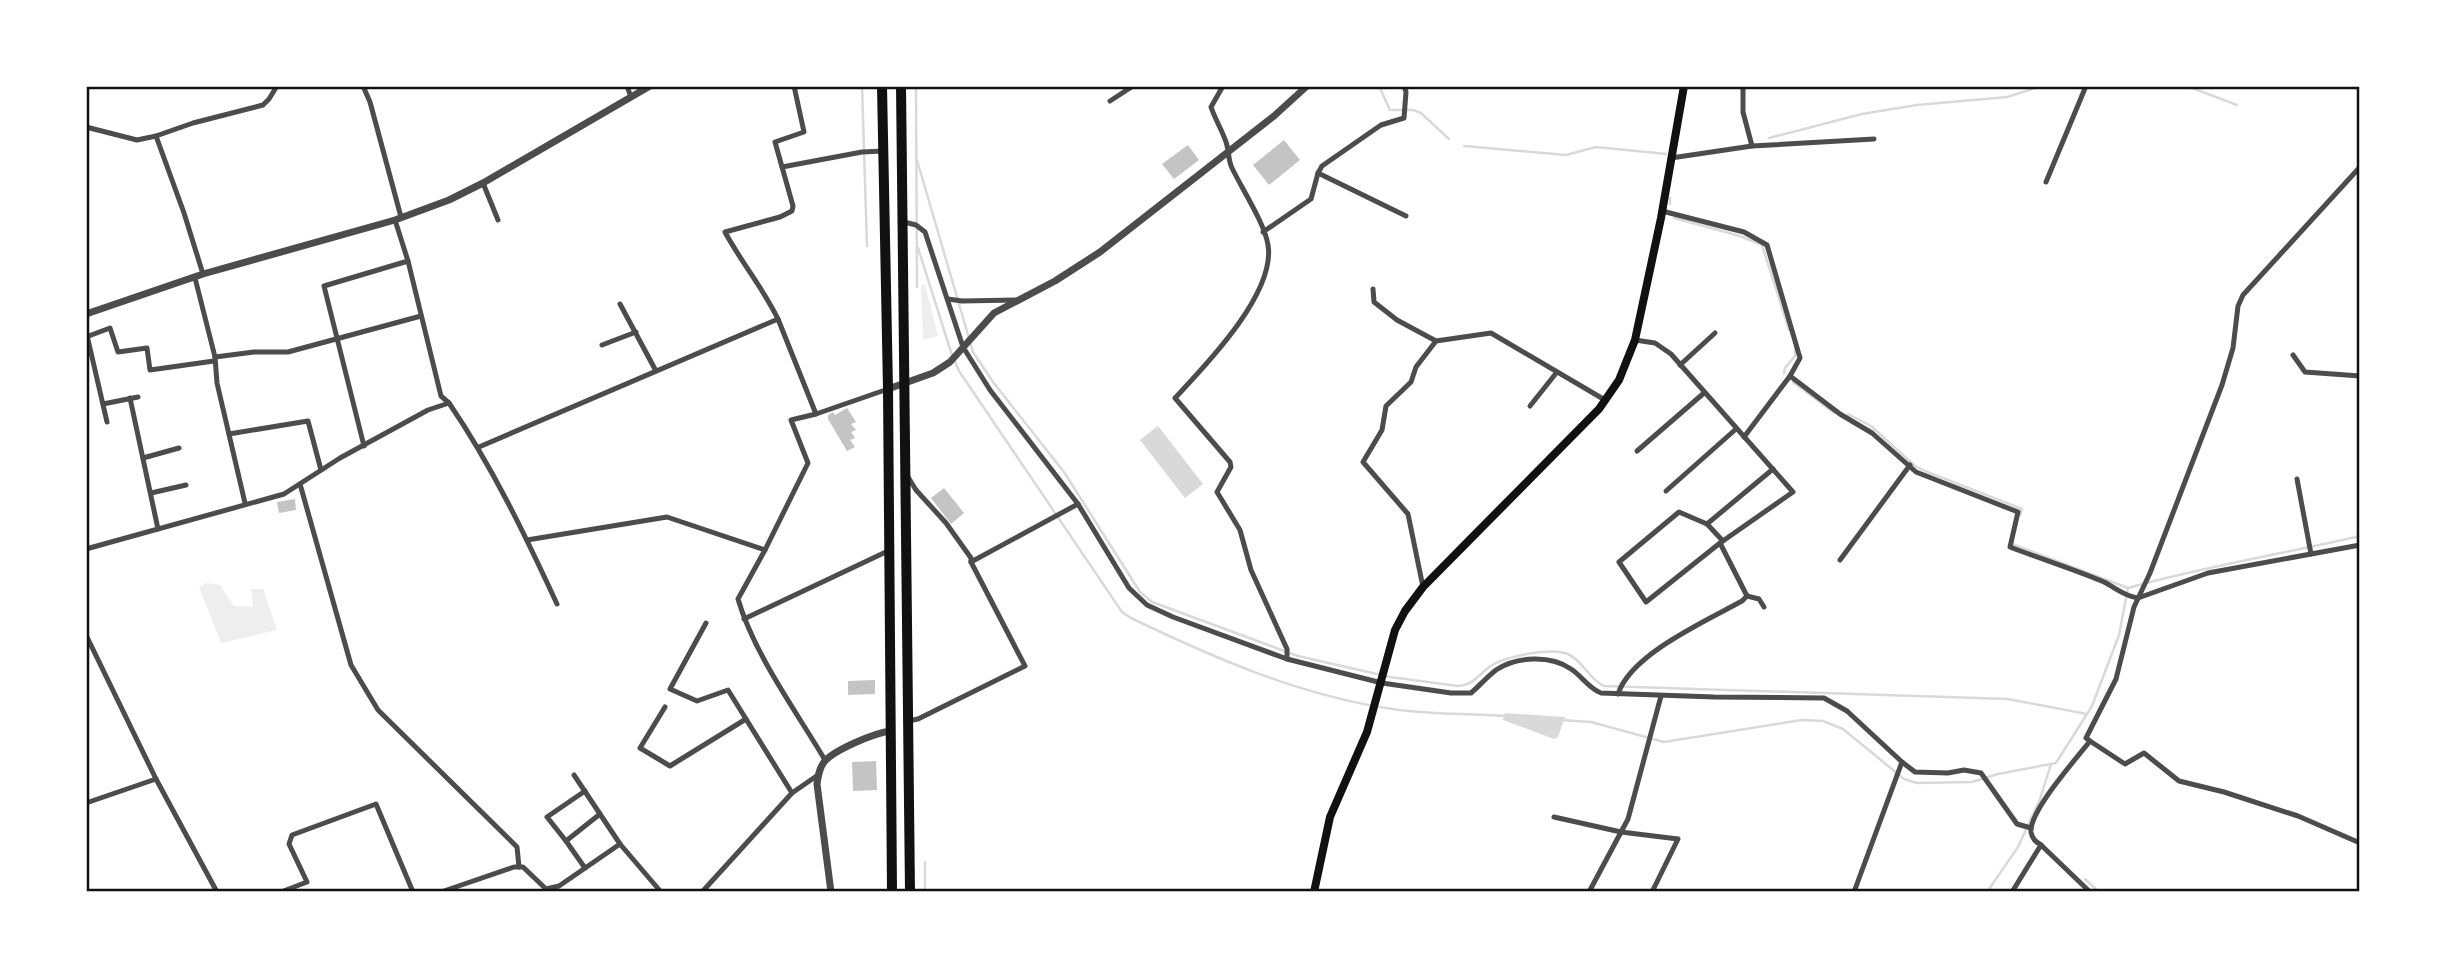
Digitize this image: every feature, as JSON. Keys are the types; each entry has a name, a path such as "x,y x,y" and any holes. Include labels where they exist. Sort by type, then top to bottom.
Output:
{"highway":[{"path":"882,86 888,388 892,892"},
{"path":"901,86 910,892"}],"main road":[{"path":"1314,892 1330,817 1367,732 1395,630 1405,611 1423,587 1599,409 1619,380 1634,340 1662,211 1684,86"}],"street":[{"path":"86,127 137,140 156,136 193,123 263,106 277,86"},
{"path":"363,86 370,102 442,396 479,447 557,604"},
{"path":"627,86 631,97"},
{"path":"86,314 203,274 398,218 449,200 650,86"},
{"path":"794,86 804,132 775,142 793,206 792,211 780,217 725,232 742,263 766,295 816,414"},
{"path":"1110,101 1133,86"},
{"path":"1223,86 1210,107 1230,164 1263,232 1269,252 1254,300 1230,336 1175,398 1230,462 1231,467 1217,492 1240,530 1251,570 1287,654"},
{"path":"825,760 744,619 738,599 808,463 791,420 904,384 933,373 950,362 994,313 1055,281 1100,252 1307,86"},
{"path":"1263,232 1311,199 1322,166 1381,125 1404,118 1404,86"},
{"path":"1743,86 1743,112 1752,146"},
{"path":"2046,183 2086,86"},
{"path":"156,136 203,274"},
{"path":"1671,158 1752,146 1874,139"},
{"path":"782,167 883,151"},
{"path":"2360,167 2243,295 2238,306 2233,348 2222,385 2147,579 2135,598 2116,679 2086,738 2125,764 2144,753 2179,781 2224,792 2298,816 2360,843"},
{"path":"1318,173 1406,216"},
{"path":"483,183 498,220"},
{"path":"1662,211 1744,232 1767,245 1800,358 1790,376 1744,438"},
{"path":"902,221 919,226 951,300 965,344 990,390 1078,505 1129,588 1147,605 1173,617 1287,654 1451,693 1471,693 1506,665 1539,659 1562,663 1575,671 1593,690 1661,696 1824,698 1847,711 1915,772 1948,773 1964,770 1981,773 2021,826 2030,828"},
{"path":"364,446 324,286 408,261"},
{"path":"195,278 245,503"},
{"path":"1373,289 1374,302 1397,320 1436,341 1491,333 1605,400"},
{"path":"951,300 1017,300"},
{"path":"620,303 656,371"},
{"path":"107,422 86,335 110,328 118,352 147,348 149,370 254,352 288,352 421,316"},
{"path":"479,447 778,319"},
{"path":"602,345 636,332"},
{"path":"1680,365 1716,333"},
{"path":"1634,340 1655,343 1671,354 1793,492 1722,542 1646,602 1619,562 1679,512 1707,524 1722,542 1747,596"},
{"path":"1423,587 1408,514 1363,462 1382,430 1386,406 1411,382 1416,367 1436,341"},
{"path":"2293,355 2305,372 2360,376"},
{"path":"1530,407 1557,372"},
{"path":"1790,376 1840,414 1871,433 1922,475 2018,512 2010,547 2105,583 2121,594 2135,598 2195,576 2360,545"},
{"path":"1637,451 1704,393"},
{"path":"103,404 138,397"},
{"path":"130,398 158,529"},
{"path":"86,549 284,494 428,410 449,403"},
{"path":"229,434 308,421 321,470"},
{"path":"1666,491 1736,429"},
{"path":"143,458 179,448"},
{"path":"1840,560 1910,465"},
{"path":"1707,524 1773,469"},
{"path":"906,474 971,558 1025,666 918,719 908,721"},
{"path":"2297,479 2311,554"},
{"path":"300,484 351,665 378,710 517,848 519,867"},
{"path":"150,493 186,485"},
{"path":"971,562 1078,505"},
{"path":"527,540 667,517 765,550"},
{"path":"744,619 888,551"},
{"path":"1747,596 1759,599 1764,607"},
{"path":"1619,692 1622,682 1647,655 1747,596"},
{"path":"706,623 670,689 697,701 728,690 792,793"},
{"path":"86,635 156,779 217,892"},
{"path":"1589,892 1628,819 1661,696"},
{"path":"665,707 640,748 670,766 746,719"},
{"path":"831,892 818,775 825,760 879,733 891,731"},
{"path":"2090,741 2056,783 2030,828 2034,840 2090,892"},
{"path":"1854,892 1902,762"},
{"path":"573,775 621,844 661,892"},
{"path":"702,892 792,793 818,775"},
{"path":"86,803 156,779"},
{"path":"585,791 547,817 585,868"},
{"path":"281,892 307,882 289,844 292,835 376,804 413,892"},
{"path":"566,841 600,814"},
{"path":"1554,817 1621,832 1678,839 1652,892"},
{"path":"441,892 519,867 523,867 546,889 561,884 621,844"},
{"path":"2012,892 2041,845"},
{"path":"561,884 568,892"}],"shaded area":[{"path":"925,284 938,336 923,340 921,285"},
{"path":"1158,426 1203,484 1185,498 1140,440"},
{"path":"207,583 220,585 234,606 253,607 251,589 263,589 277,630 221,643 199,587"},
{"path":"1505,713 1565,717 1558,737 1554,739 1503,720"}],"building":[{"path":"1284,140 1300,160 1269,185 1253,165"},
{"path":"1188,145 1199,160 1174,179 1162,164"},
{"path":"847,408 856,422 851,424 856,430 851,432 855,438 850,440 855,447 847,451 828,415 833,412 835,415"},
{"path":"944,488 964,513 951,524 931,498"},
{"path":"295,499 296,510 279,513 277,502"},
{"path":"875,680 875,694 848,695 848,681"},
{"path":"876,761 877,790 853,791 852,762"}],"waterway":[{"path":"862,86 867,246"},
{"path":"916,86 917,287"},
{"path":"1379,86 1390,110 1413,110 1421,113 1449,139"},
{"path":"1769,138 1862,114 1917,105 2007,97 2042,86"},
{"path":"2187,86 2237,105"},
{"path":"1464,146 1566,155 1596,147 1666,154"},
{"path":"917,160 973,352 993,382 1064,472 1140,592 1152,602 1298,656 1390,677 1458,686 1473,681 1501,661 1520,655 1552,651 1573,657 1604,686 2008,699 2087,714"},
{"path":"1670,198 1670,204"},
{"path":"1674,218 1740,236 1762,245 1789,330"},
{"path":"918,248 952,355"},
{"path":"1784,373 1795,356 1795,349"},
{"path":"955,361 959,371 1122,612 1131,618 1226,661 1325,695 1407,711 1505,716"},
{"path":"1793,382 1834,413"},
{"path":"1848,414 1871,426 1915,466 2022,509 2020,515"},
{"path":"1561,720 1591,722 1664,742 1802,720 1823,721 1843,729 1904,779 1917,783 1972,782 2056,763 2092,706 2119,635 2128,588 2360,536"},
{"path":"2013,542 2012,544 2128,588"},
{"path":"1987,892 2018,847 2040,799 2051,764"},
{"path":"925,862 925,892"},
{"path":"2085,879 2099,892"}]}
